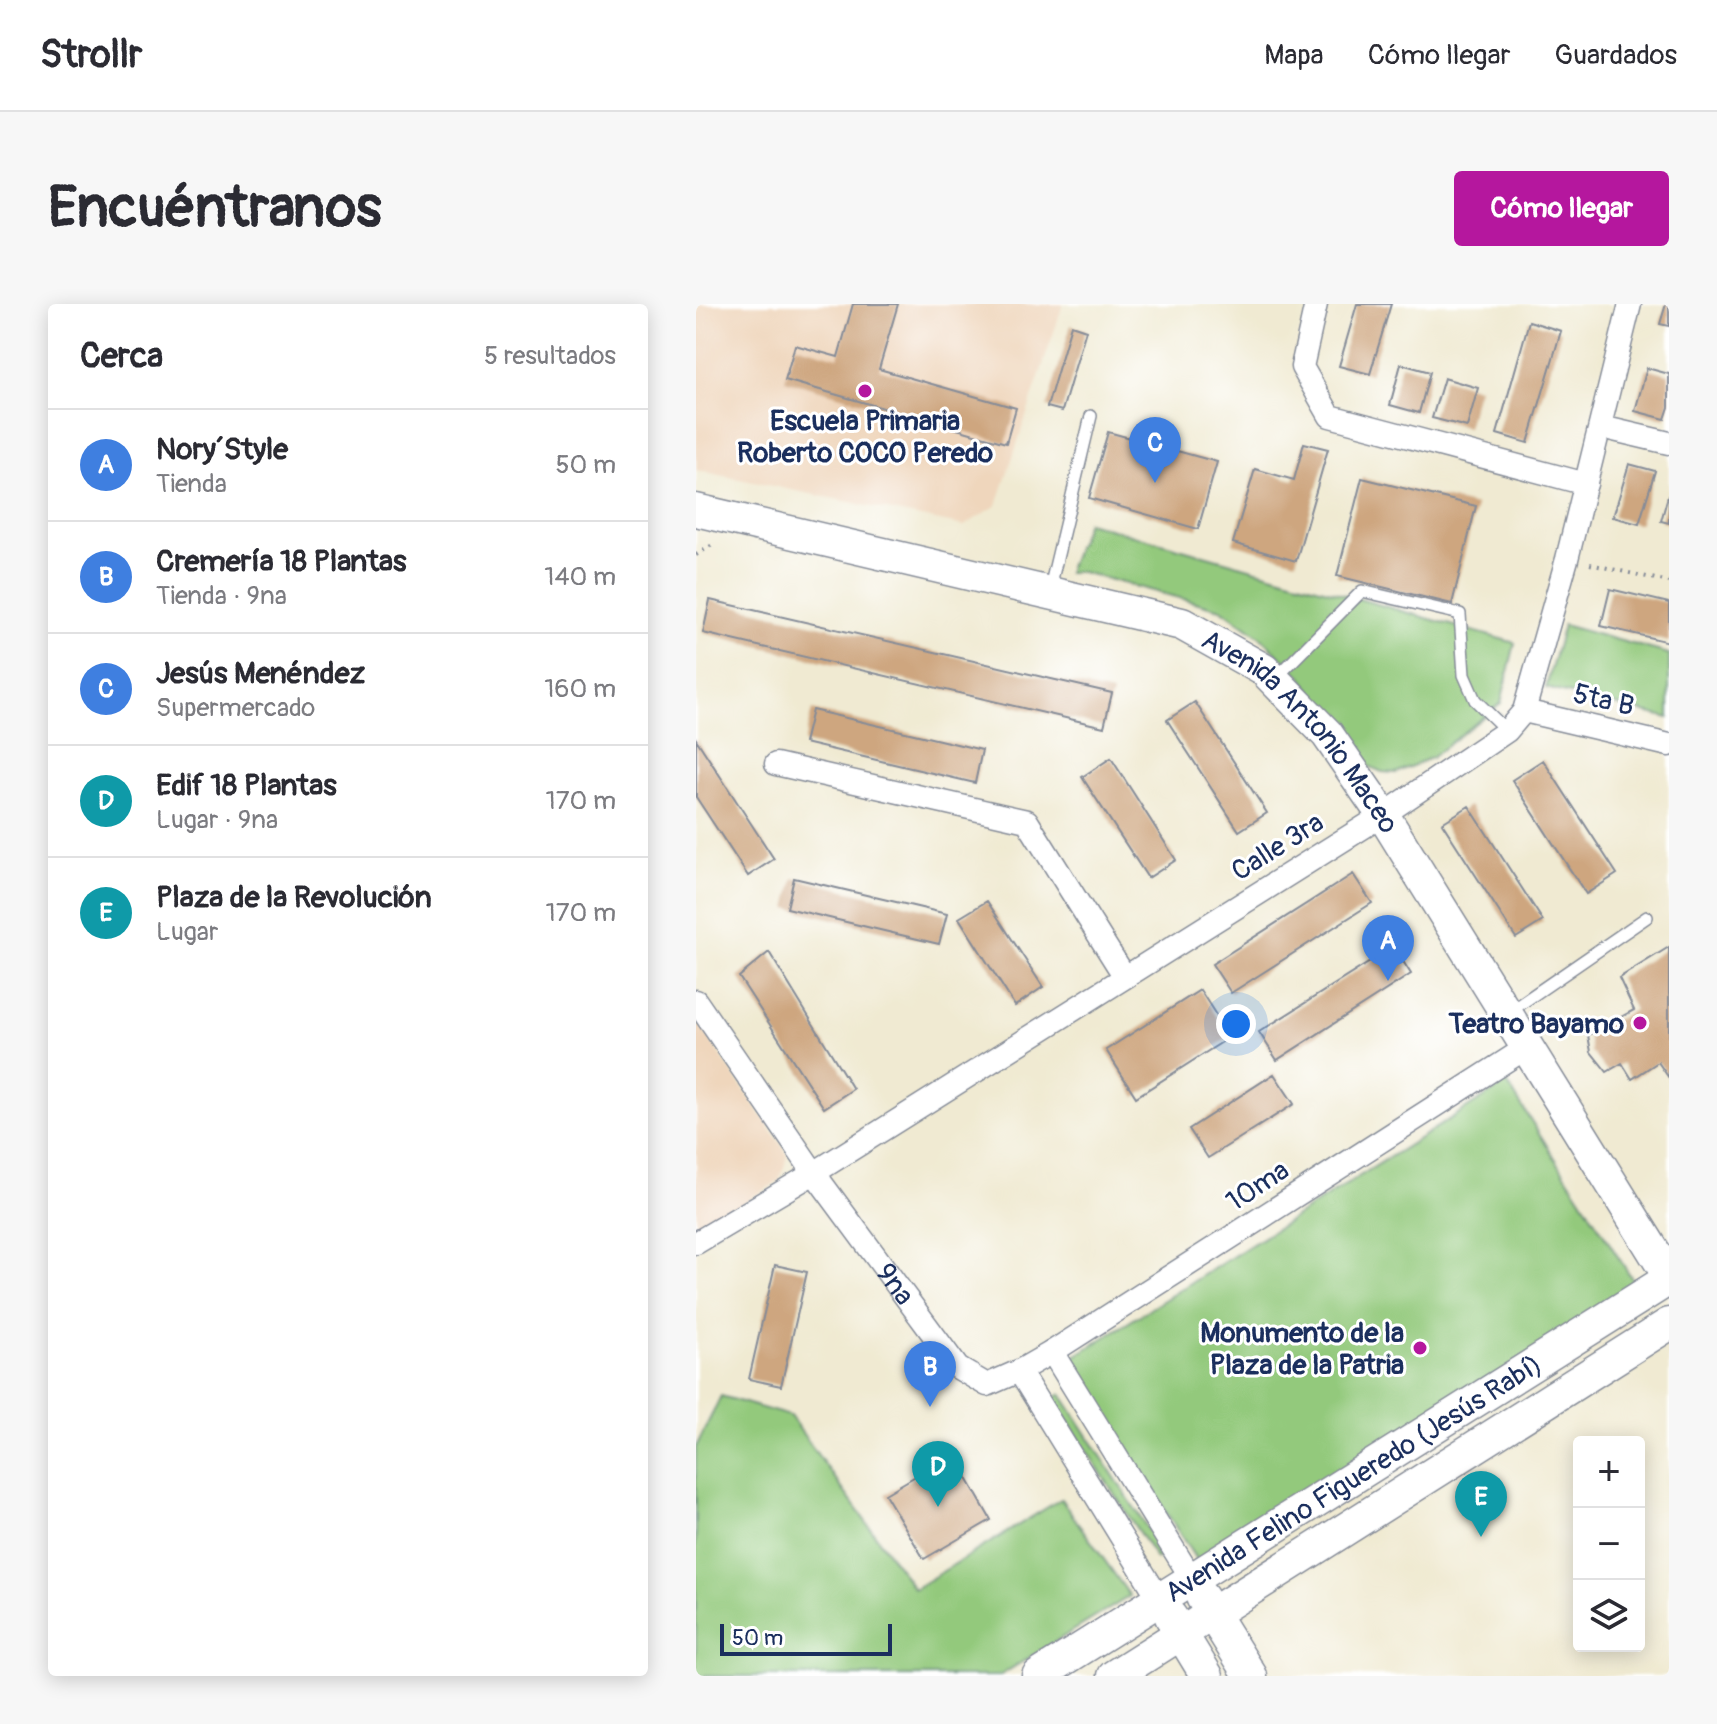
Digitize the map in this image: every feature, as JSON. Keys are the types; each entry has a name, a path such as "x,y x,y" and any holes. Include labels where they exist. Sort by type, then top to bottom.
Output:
{"street":[{"path":"1316,304 1302,367 1330,416 1586,484"},
{"name":"Calle 3ra","path":"696,1243 814,1173 1383,815 1507,731 1524,711 1567,559 1630,304"},
{"path":"1601,427 1669,443"},
{"name":"Avenida Antonio Maceo","path":"696,510 1182,624 1264,670 1327,734 1383,815 1669,1277"},
{"name":"5ta B","path":"1524,711 1669,745"},
{"path":"776,764 1027,821 1125,977"},
{"name":"9na","path":"696,1001 814,1173 958,1368 987,1385 1019,1371"},
{"name":"10ma","path":"1019,1371 1526,1048"},
{"name":"Avenida Felino Figueredo (Jesús Rabí)","path":"1038,1676 1669,1277"},
{"name":"Avenida Felino Figueredo (Jesús Rabí)","path":"1114,1676 1669,1324"},
{"path":"1052,1352 1251,1676"},
{"path":"1019,1371 1207,1676"}],"lane":[{"path":"1048,593 1091,416"},
{"path":"1274,680 1362,591 1460,614 1464,675 1475,700 1507,731"},
{"path":"1506,1014 1647,917"}],"path":[{"path":"1567,559 1669,582"}],"shaded area":[{"name":"Escuela Primaria Roberto COCO Peredo","path":"700,304 1063,304 997,505 964,526 696,470 696,313"},
{"path":"696,1020 788,1155 779,1181 696,1231"}],"green space":[{"path":"1087,522 1515,643 1501,703 1431,758 1396,773 1382,772 1366,765 1301,676 1263,639 1221,609 1081,572 1067,572"},
{"path":"1563,625 1669,654 1669,718 1546,688"},
{"path":"1507,1083 1638,1288 1199,1564 1069,1360"},
{"path":"1061,1394 1164,1554 1156,1559 1053,1398"},
{"path":"721,1396 790,1416 914,1589 1061,1499 1130,1596 999,1676 696,1676 696,1447"}],"building":[{"path":"853,304 898,304 879,369 1016,408 1006,443 785,380 795,345 838,357"},
{"path":"1357,304 1391,304 1370,374 1339,366"},
{"path":"1666,304 1669,304 1669,326 1660,324"},
{"path":"1529,321 1561,331 1528,443 1497,434"},
{"path":"1071,325 1086,330 1062,411 1047,407"},
{"path":"1401,364 1430,372 1419,413 1390,405"},
{"path":"1647,368 1669,374 1669,407 1665,419 1635,411"},
{"path":"1444,378 1478,388 1467,427 1432,418"},
{"path":"1108,432 1217,462 1198,529 1089,498"},
{"path":"1304,443 1328,449 1296,561 1233,543 1255,469 1294,480"},
{"path":"1629,464 1655,471 1639,524 1613,517"},
{"path":"1362,478 1476,506 1452,604 1337,576"},
{"path":"1669,496 1669,523 1661,521"},
{"path":"1610,589 1669,603 1669,642 1601,626"},
{"path":"710,600 1112,693 1104,727 703,633"},
{"path":"1195,702 1267,813 1239,831 1167,720"},
{"path":"812,710 982,750 975,783 804,743"},
{"path":"696,739 774,859 748,876 696,797"},
{"path":"1111,758 1176,860 1148,878 1082,777"},
{"path":"1543,760 1617,874 1586,894 1512,780"},
{"path":"1469,806 1543,921 1516,938 1442,823"},
{"path":"1353,874 1372,903 1231,993 1212,964"},
{"path":"794,878 947,914 939,944 787,908"},
{"path":"987,901 1043,987 1015,1006 959,918"},
{"path":"1394,947 1411,974 1277,1060 1259,1032"},
{"name":"Teatro Bayamo","path":"1669,947 1669,1078 1658,1062 1632,1079 1622,1063 1607,1072 1591,1052 1588,1035 1634,1010 1619,978"},
{"path":"769,952 853,1089 824,1108 739,977"},
{"path":"1200,990 1230,1037 1136,1097 1106,1050"},
{"path":"1274,1074 1294,1104 1208,1158 1189,1129"},
{"path":"775,1265 807,1272 781,1386 749,1379"},
{"path":"953,1454 991,1520 924,1559 885,1494"}],"place":[{"name":"Escuela Primaria Roberto COCO Peredo","path":"865,391"},
{"name":"Jesús Menéndez","path":"1155,483"},
{"name":"Nory´Style","path":"1388,981"},
{"name":"Teatro Bayamo","path":"1640,1023"},
{"name":"Monumento de la Plaza de la Patria","path":"1420,1348"},
{"name":"Cremería 18 Plantas","path":"930,1407"},
{"name":"Edif 18 Plantas","path":"938,1507"},
{"name":"Plaza de la Revolución","path":"1481,1537"}]}
